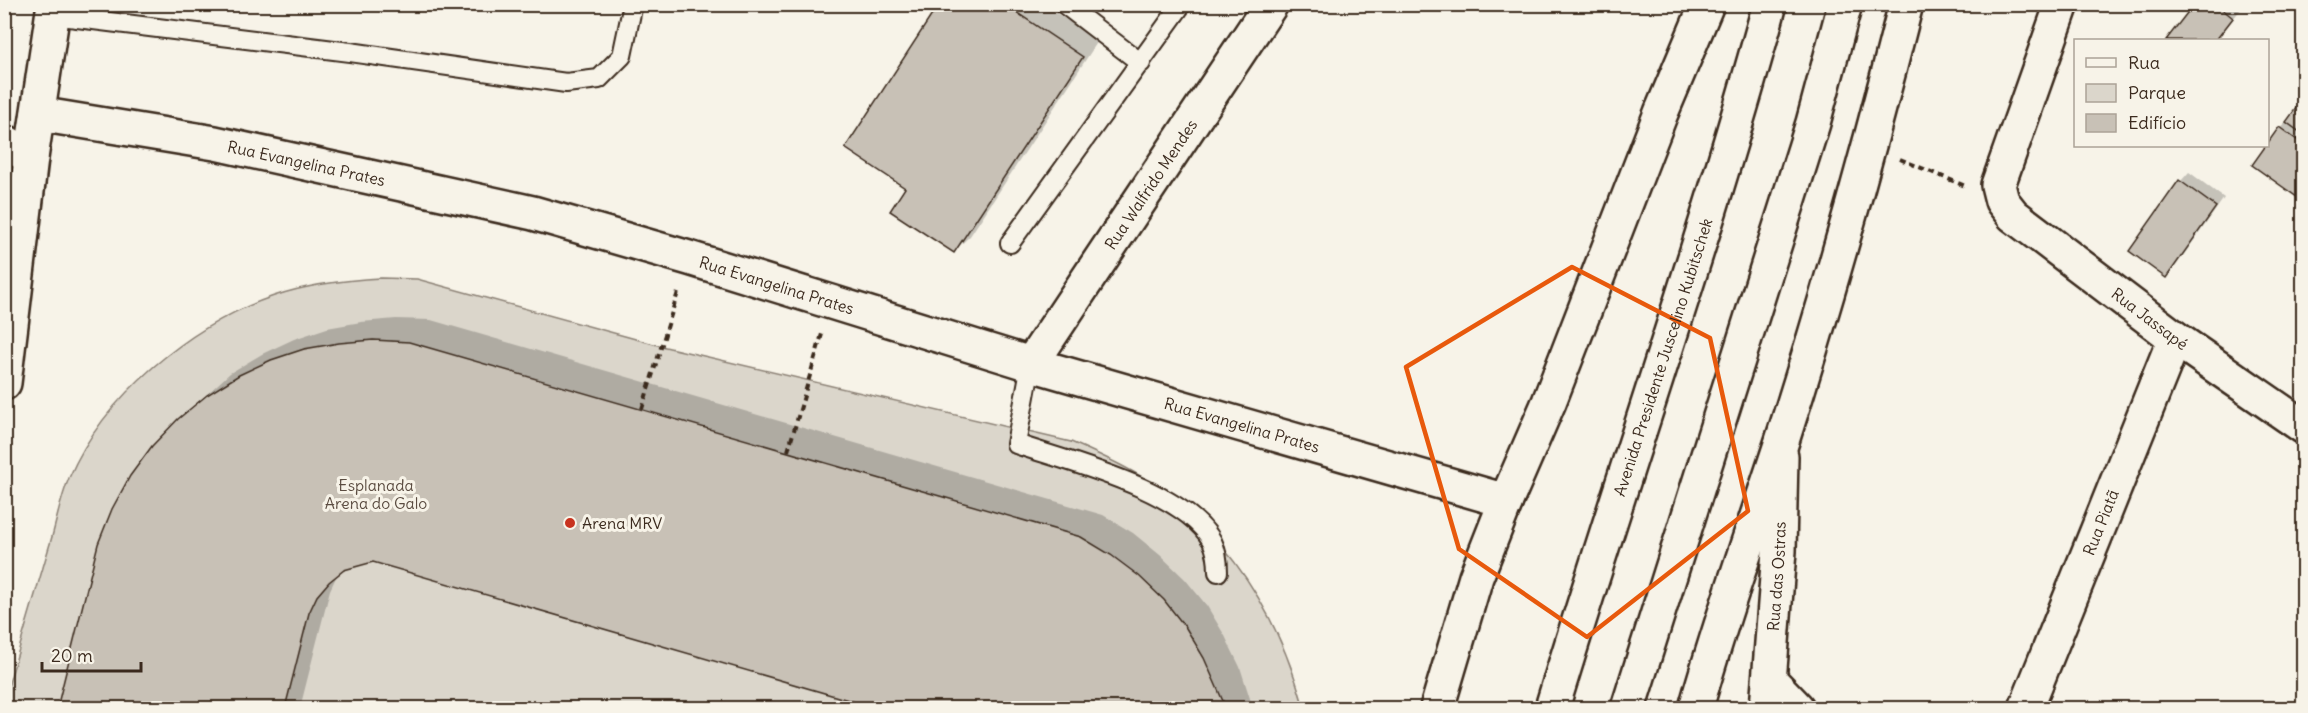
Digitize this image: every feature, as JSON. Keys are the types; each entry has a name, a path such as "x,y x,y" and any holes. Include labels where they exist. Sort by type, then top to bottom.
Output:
{"main road":[{"name":"Rua Walfrido Mendes","path":"1031,364 1271,4"},
{"path":"1437,708 1476,577 1553,392 1661,113 1707,4"},
{"name":"Avenida Presidente Juscelino Kubitschek","path":"1552,708 1601,546 1678,312 1744,98 1770,4"},
{"path":"1628,708 1813,123 1845,4"},
{"path":"1696,708 1716,635 1781,443 1820,318 1870,147 1906,4"},
{"path":"2002,201 1998,185 2062,4"},
{"path":"4,383 18,150 38,114 53,10"},
{"name":"Rua Evangelina Prates","path":"38,114 215,143 510,208 689,258 1031,364 1506,501"},
{"name":"Rua Jassapé","path":"2002,201 2013,215 2175,338 2304,427"},
{"name":"Rua Piatã","path":"2026,708 2175,338"},
{"name":"Rua das Ostras","path":"1769,694 1779,551 1781,443"},
{"path":"1769,694 1797,708"}],"lane":[{"path":"53,10 566,83 599,79 622,56 633,4"},
{"path":"1064,4 1141,63"},
{"path":"1010,243 1182,4"},
{"path":"1031,364 1016,444 1127,482 1169,502 1197,522 1211,539 1218,558 1218,572"}],"path":[{"path":"1870,147 2002,201"},
{"path":"642,409 689,258"},
{"path":"788,451 831,301"}],"highlighted area":[{"path":"1572,267 1710,338 1748,511 1587,637 1459,549 1406,367"}],"green space":[{"name":"Arena MRV","path":"381,278 417,279 661,346 1071,442 1099,455 1145,479 1175,500 1202,524 1225,550 1246,578 1280,640 1304,708 5,708 4,700 69,478 84,448 127,392 182,344 243,308 300,288 341,281"}],"building":[{"path":"939,4 1004,4 1083,57 954,253 890,211 905,188 845,148"},
{"path":"2194,4 2216,4 2233,18 2217,39 2167,39"},
{"path":"2304,97 2304,135 2286,122"},
{"path":"2279,127 2304,145 2304,202 2252,165 2265,147 2269,147 2269,141"},
{"path":"2179,180 2216,207 2166,278 2129,251"},
{"name":"Arena MRV","path":"373,340 409,342 1081,537 1111,555 1139,576 1164,600 1186,628 1204,658 1226,708 876,708 373,562 344,570 317,596 309,613 285,708 57,708 98,544 112,509 130,476 152,446 178,419 207,395 239,375 271,360 304,349"}],"place":[{"name":"Arena MRV","path":"570,523"}],"park label":[{"name":"Esplanada Arena do Galo","path":"376,494"}]}
